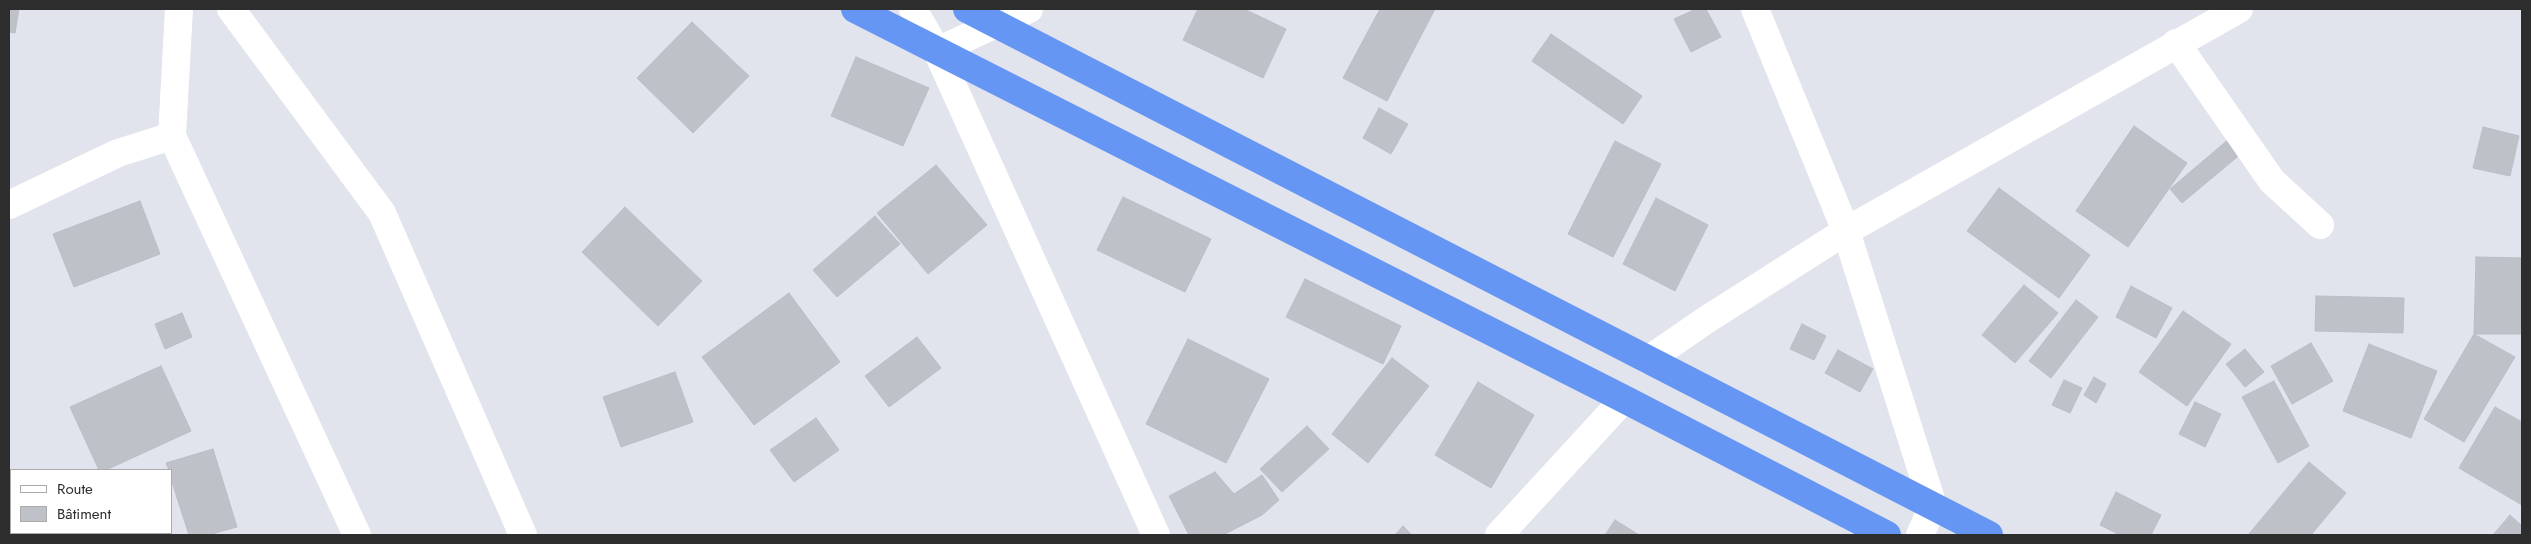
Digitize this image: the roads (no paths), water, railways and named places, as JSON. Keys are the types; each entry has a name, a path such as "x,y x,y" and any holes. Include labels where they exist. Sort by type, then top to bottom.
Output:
{"highway":[{"path":"856,9 1624,399 1887,535"},
{"path":"966,9 1989,535"}],"street":[{"path":"179,9 172,136 357,535"},
{"path":"231,9 382,213 523,535"},
{"path":"913,9 937,51 1156,535"},
{"path":"937,51 1029,9"},
{"path":"1755,9 1846,231 1932,506 1920,535"},
{"path":"1648,360 1706,320 1846,231 2239,9"},
{"path":"2176,43 2272,181 2320,225"},
{"path":"9,206 118,154 172,136"},
{"path":"1499,535 1624,399"}]}
